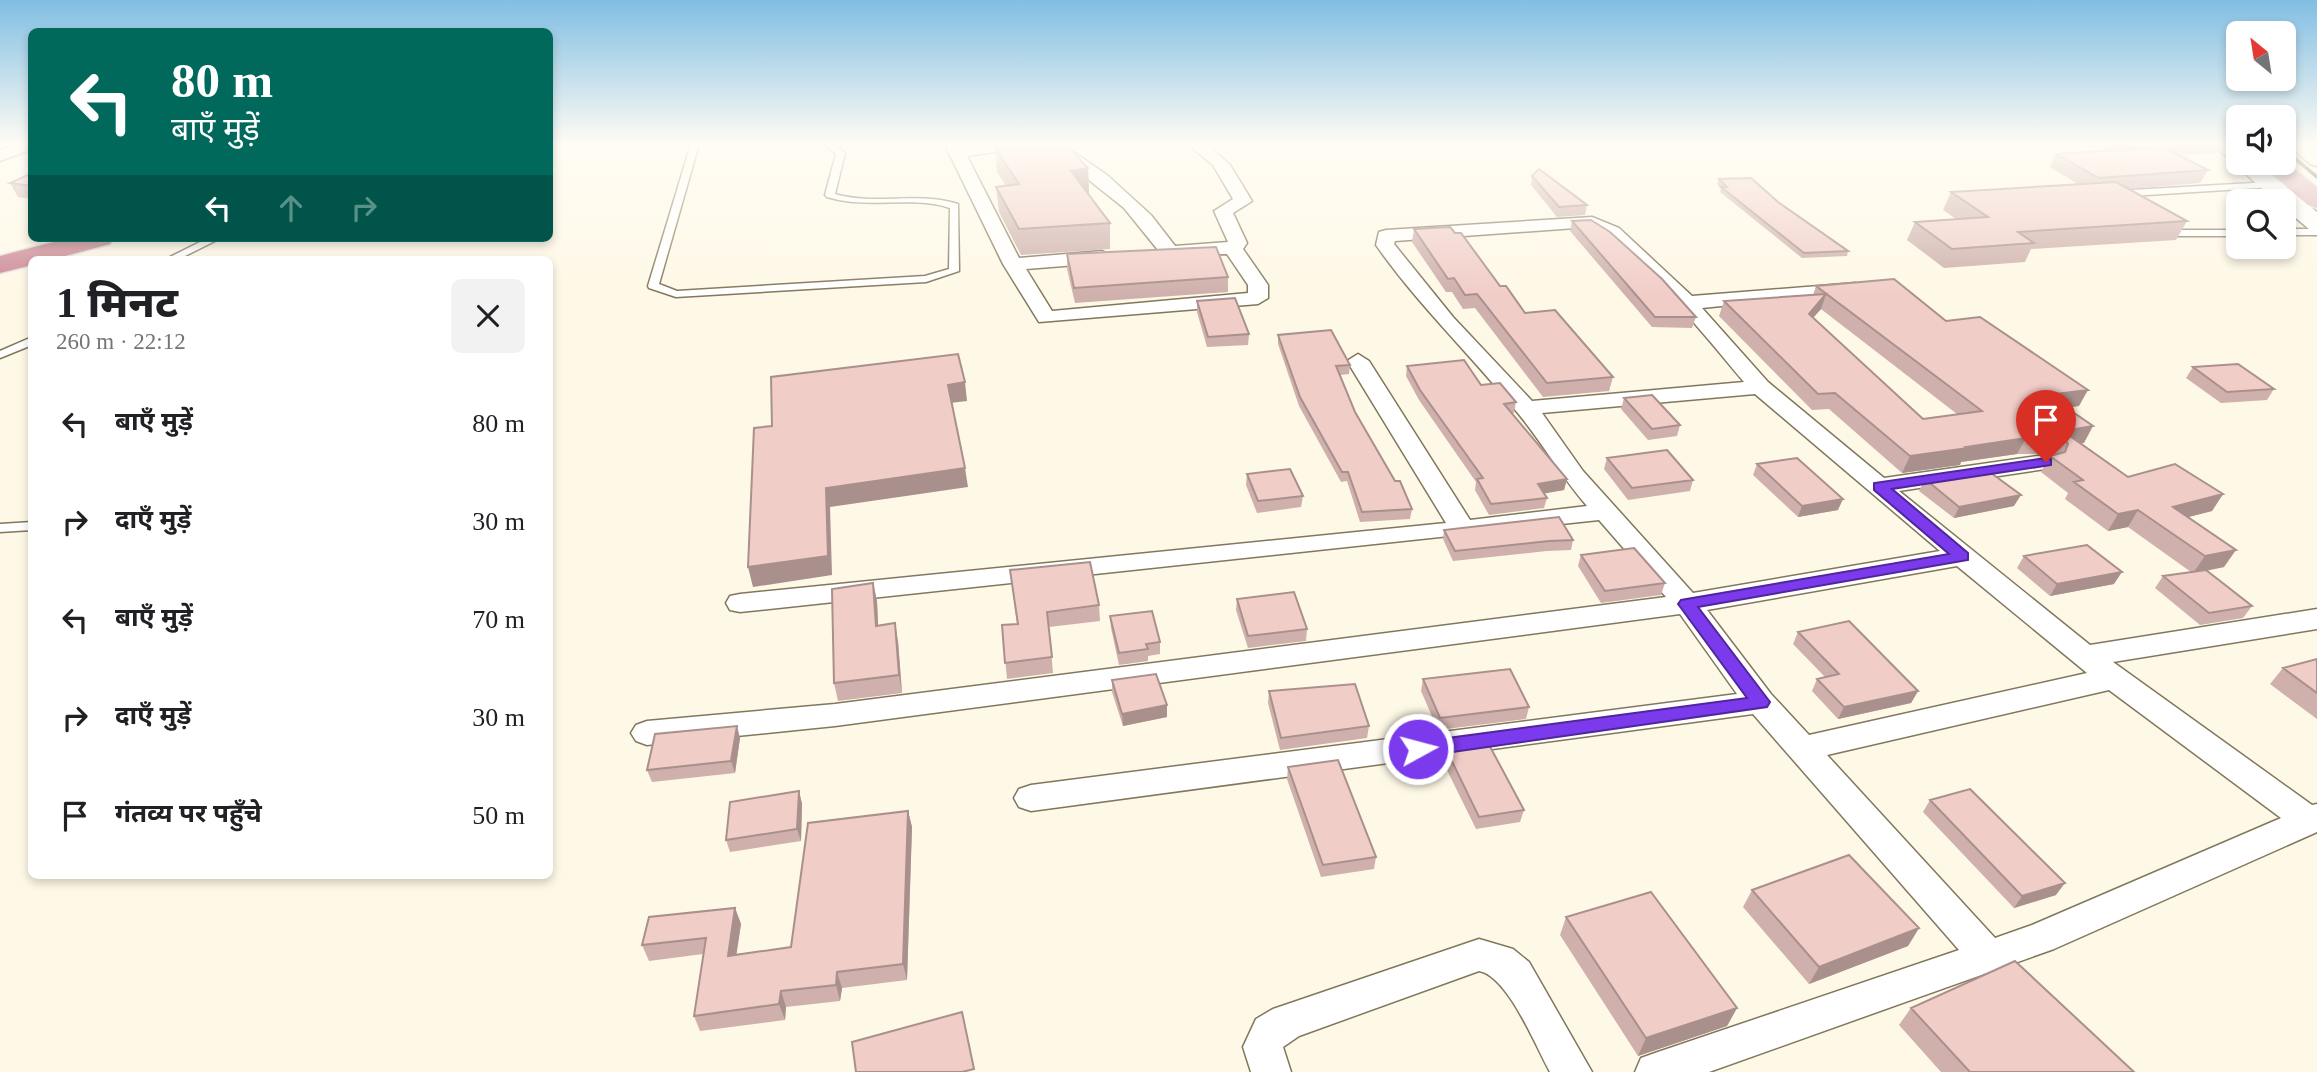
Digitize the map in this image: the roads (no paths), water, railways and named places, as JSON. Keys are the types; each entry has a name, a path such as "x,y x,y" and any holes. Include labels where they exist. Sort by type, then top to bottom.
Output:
{"highway":[{"path":"0,253 41,242"},
{"path":"33,256 85,242"},
{"path":"0,265 28,257"}],"street":[{"path":"980,194 1013,264 1046,318 1152,318 1258,298 1258,285 1233,248"},
{"path":"1122,194 1156,230 1170,251"},
{"path":"1146,254 1233,248 1238,243 1223,211 1243,201 1239,194"},
{"path":"2289,194 2317,224"},
{"path":"1987,955 1760,702 1687,604 1574,476 1526,408 1446,321 1385,244 1386,236 1592,222 1612,232 1687,303 1760,387 2084,656 2312,819"},
{"path":"1013,264 1119,256"},
{"path":"1687,303 1872,286"},
{"path":"1359,361 1463,529"},
{"path":"1526,408 1760,387"},
{"path":"1880,486 2046,462"},
{"path":"740,603 1463,529 1604,512"},
{"path":"647,733 835,715 1687,604 1962,556"},
{"path":"2084,656 2317,619"},
{"path":"1802,749 2113,678"},
{"path":"1031,799 1760,702"},
{"path":"1655,1072 2040,938 2312,819"},
{"path":"1271,1072 1263,1047 1270,1032 1278,1027 1479,955 1495,956 1507,963 1516,974 1572,1072"}],"lane":[{"path":"680,194 653,286 676,294 926,279 954,271 955,206 938,199 844,201 830,194"},
{"path":"2296,232 2317,232"},
{"path":"2175,233 2226,233"},
{"path":"177,256 207,242"},
{"path":"0,355 28,342"},
{"path":"0,528 28,526"}]}
